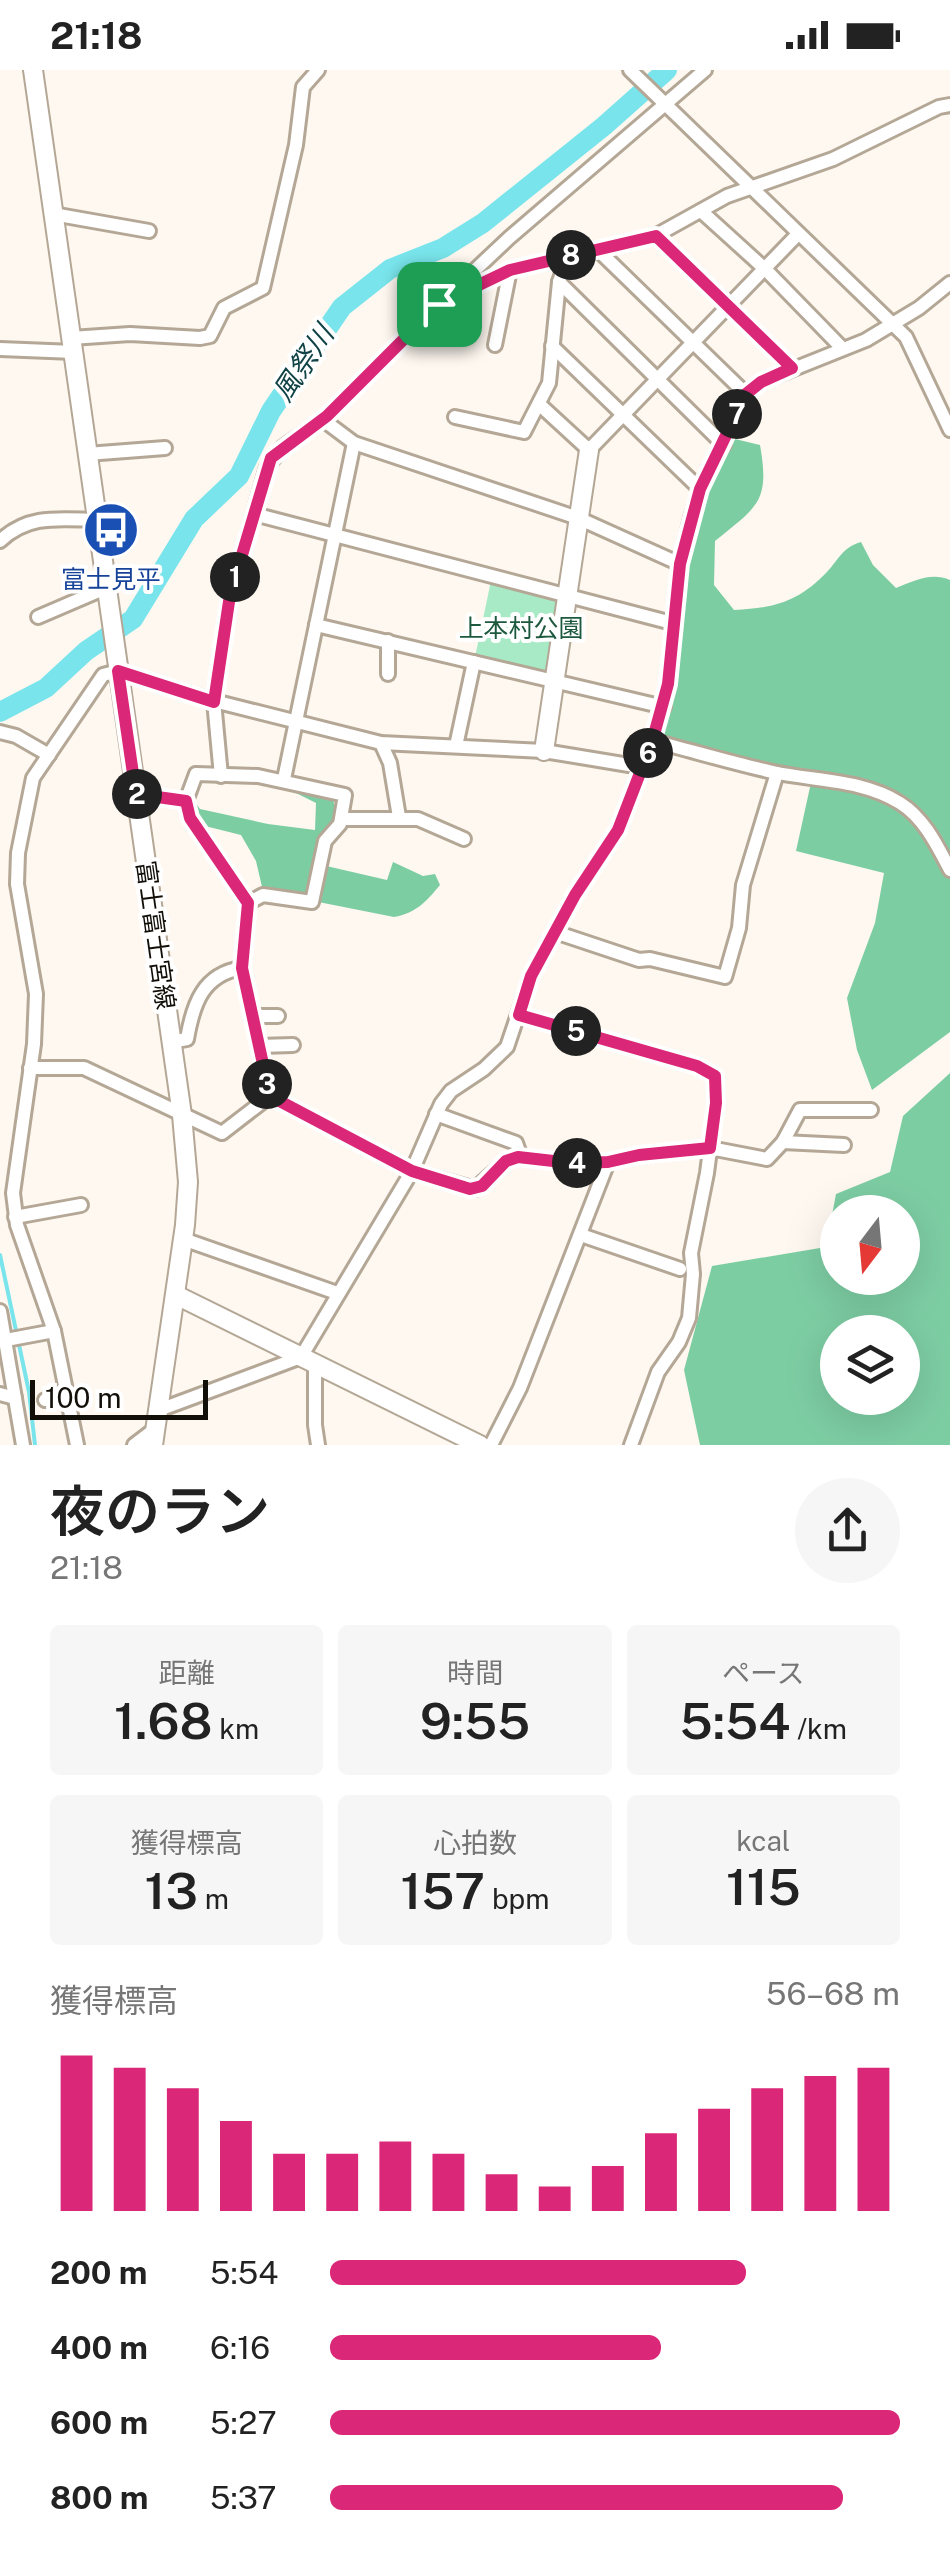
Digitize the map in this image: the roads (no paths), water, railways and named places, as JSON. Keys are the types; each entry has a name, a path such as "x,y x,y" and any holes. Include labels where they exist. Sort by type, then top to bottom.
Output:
{"main road":[{"name":"富士富士宮線","path":"32,70 108,587 188,1182 176,1296 154,1437"},
{"path":"544,751 589,450"},
{"path":"176,1296 469,1443"}],"street":[{"path":"0,348 72,345 130,334 210,336 224,308 264,288 296,145 303,87 318,70"},
{"path":"221,776 214,702 230,595 271,458 322,419 439,304 661,99 706,70"},
{"path":"632,71 906,337 946,413 950,430"},
{"path":"439,304 510,270 656,236 752,186 833,160 950,105"},
{"path":"701,211 842,348"},
{"path":"54,214 149,231"},
{"path":"540,405 589,450 798,234"},
{"path":"656,236 792,368"},
{"path":"599,251 746,394"},
{"path":"455,417 524,432 549,382 559,282 568,255"},
{"path":"496,345 510,270"},
{"path":"559,282 724,445"},
{"path":"318,1445 308,1360 337,1294 412,1171 436,1114 452,1091 507,1047 531,976 618,830 664,707 680,564 700,489 746,394 761,382 891,326 950,283"},
{"path":"439,304 460,324"},
{"path":"552,346 700,489"},
{"path":"322,419 354,442 578,518 680,564"},
{"path":"284,780 354,442"},
{"path":"87,454 165,448"},
{"path":"254,514 672,623"},
{"path":"0,541 15,527 33,520 96,520"},
{"path":"38,616 108,587"},
{"path":"316,625 664,707"},
{"path":"388,641 388,674"},
{"path":"456,746 474,662"},
{"path":"77,1445 54,1332 15,1217 17,1158 36,994 17,884 18,853 33,778 103,674 118,671 214,702 381,743 544,751 641,767"},
{"path":"0,732 16,736 48,755"},
{"path":"652,742 777,773 865,788 898,802 916,816 934,839 950,870"},
{"path":"381,743 390,762 400,817"},
{"path":"555,932 639,960 650,959 725,978 740,928 744,885 777,773"},
{"path":"248,903 264,896 312,902 325,841 342,819 345,795 258,776 196,774 186,801 190,818 248,903 242,968 270,1096 412,1171 475,1189 506,1161 521,1157 571,1163 608,1162 710,1148 767,1159 783,1142 800,1110 871,1110"},
{"path":"136,794 186,801"},
{"path":"342,819 418,819 464,839"},
{"path":"171,1042 187,1039 194,1003 220,974 242,968"},
{"path":"519,1015 697,1066 715,1076 710,1148 691,1253 690,1318 658,1372 631,1445"},
{"path":"253,1016 278,1016"},
{"path":"259,1046 293,1045"},
{"path":"30,1068 84,1068 222,1132 270,1096"},
{"path":"436,1114 516,1143 521,1157"},
{"path":"783,1142 844,1145"},
{"path":"492,1445 506,1421 608,1162"},
{"path":"15,1217 82,1205"},
{"path":"581,1235 680,1269"},
{"path":"183,1240 337,1294"},
{"path":"0,1312 23,1445"},
{"path":"6,1340 54,1332"},
{"path":"158,1410 308,1360"},
{"path":"0,1394 15,1398"},
{"path":"45,1400 65,1396"},
{"path":"134,1445 154,1437"}],"waterway":[{"name":"風祭川","path":"0,712 46,688 86,651 133,619 194,519 239,476 271,411 342,307 390,269 443,248 483,223 667,70"},
{"path":"0,1255 29,1392 35,1445"}],"place":[{"name":"富士見平","path":"111,530"}],"park label":[{"name":"上本村公園","path":"521,628"}]}
